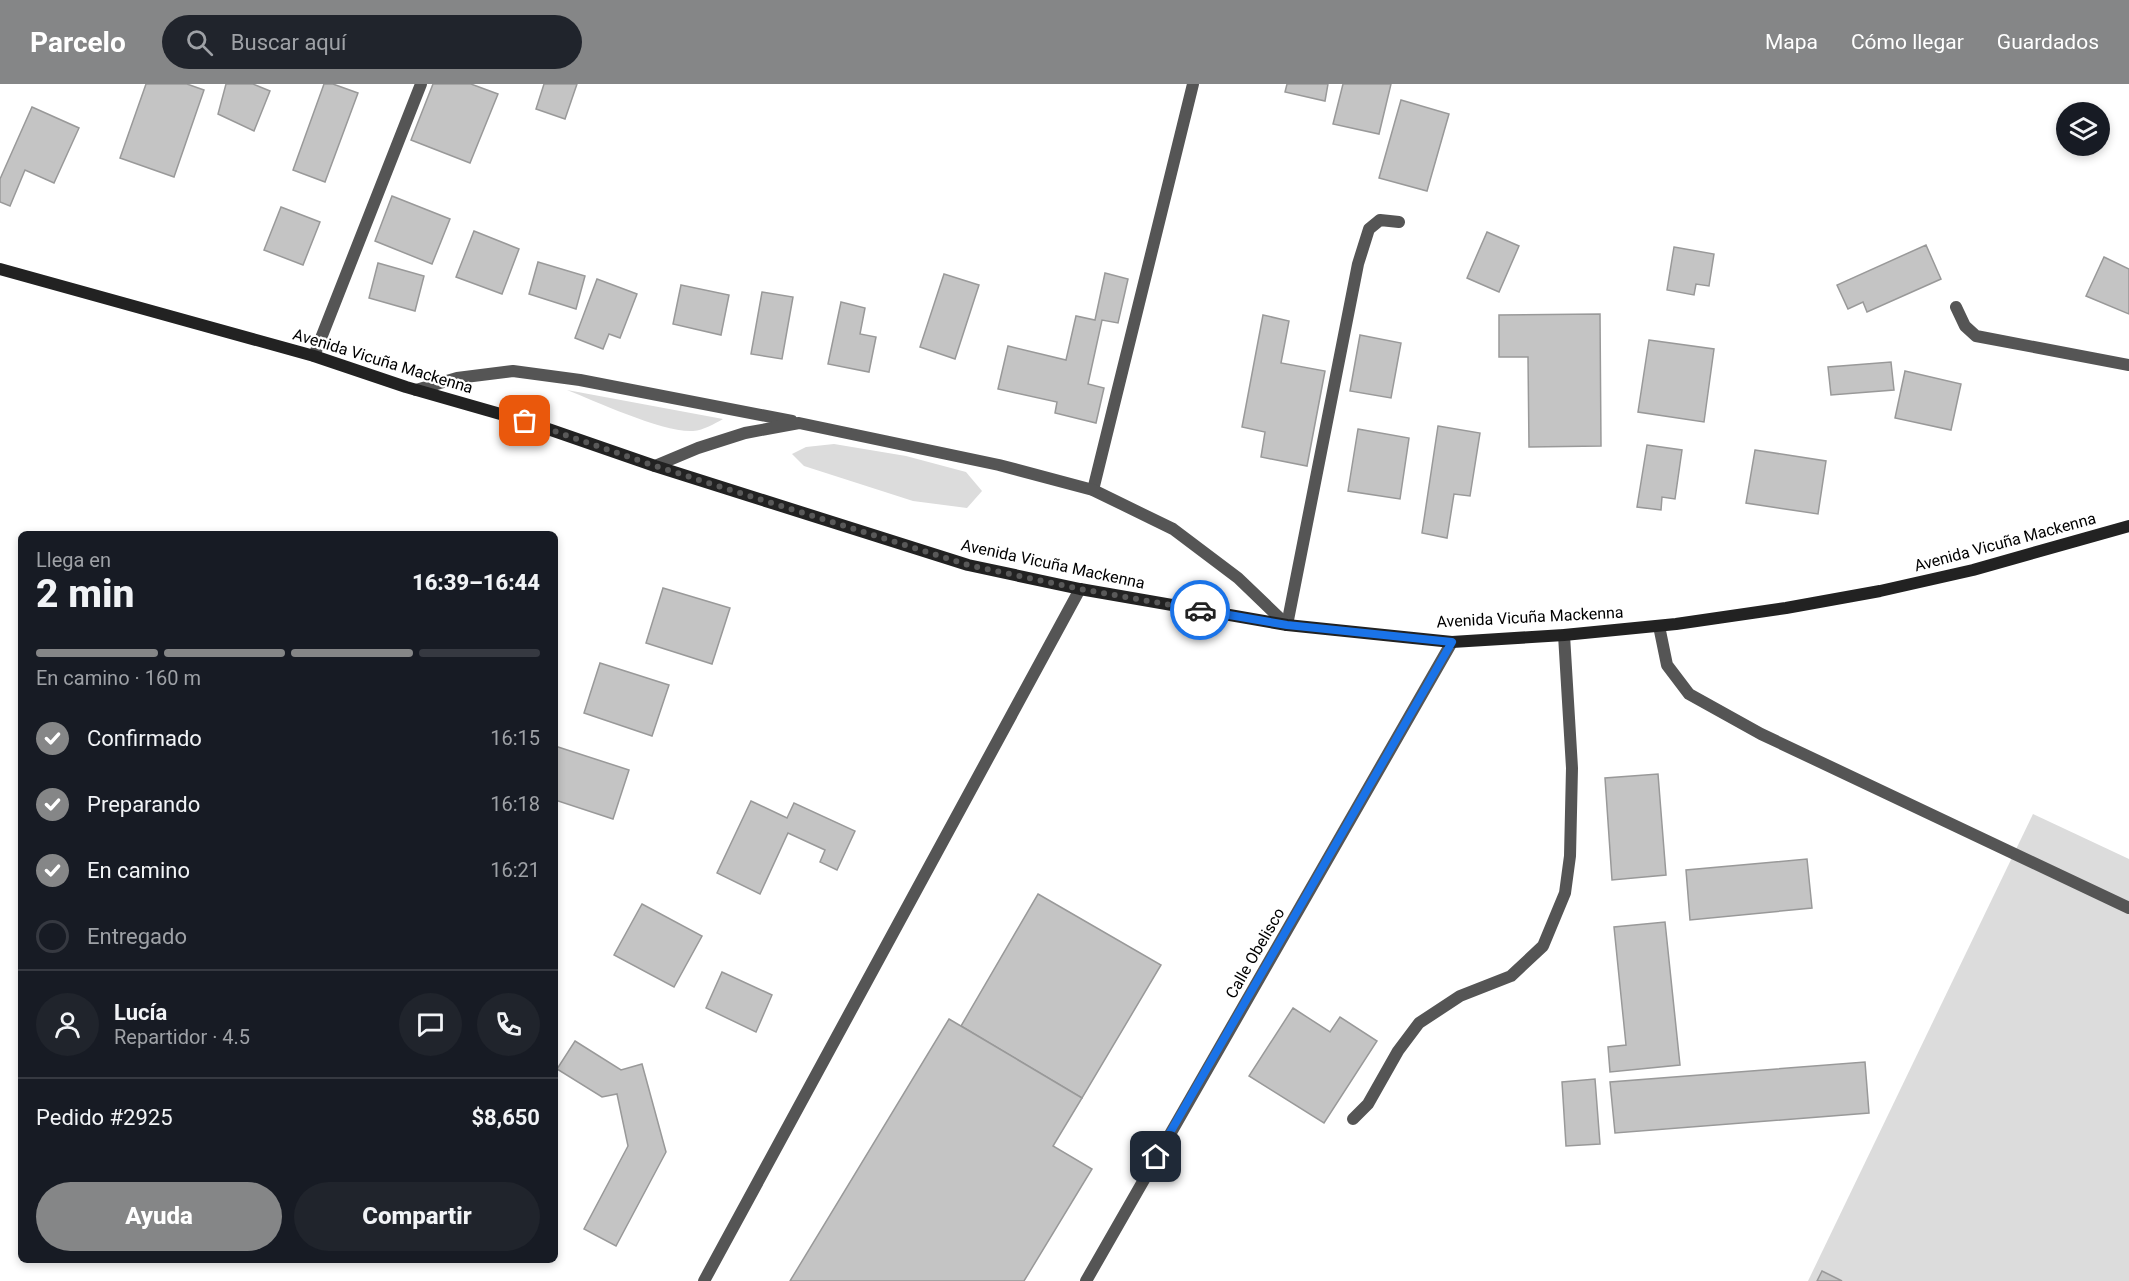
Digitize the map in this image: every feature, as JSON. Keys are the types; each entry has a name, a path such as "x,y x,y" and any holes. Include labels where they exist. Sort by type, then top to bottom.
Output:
{"main road":[{"name":"Avenida Vicuña Mackenna","path":"0,268 314,356 416,390 525,421 655,466 968,565 1080,589 1287,625 1452,642 1659,626 1786,608 1880,591 1996,564 2129,526"}],"street":[{"path":"314,356 421,84"},
{"path":"1093,490 1193,84"},
{"path":"1287,625 1358,264 1369,229 1380,220 1399,222"},
{"path":"1956,307 1965,326 1976,336 2129,365"},
{"path":"416,390 457,378 513,371 580,380 999,465 1093,490 1173,529 1238,578 1287,625"},
{"path":"655,466 698,448 745,433 799,423"},
{"path":"704,1281 1080,589"},
{"path":"1659,626 1667,665 1689,694 1761,734 2129,908"},
{"path":"1353,1119 1368,1104 1398,1051 1419,1023 1460,996 1511,976 1543,946 1565,893 1570,856 1572,768 1564,635"},
{"name":"Calle Obelisco","path":"1086,1281 1452,642"}],"shaded area":[{"path":"567,390 723,419 701,429 680,430 648,422"},
{"path":"834,444 906,456 966,472 982,491 967,508 913,501 804,466 792,454 806,447"},
{"path":"2033,814 2129,859 2129,1281 1808,1281"}],"building":[{"path":"146,84 187,84 204,90 174,177 120,158"},
{"path":"226,84 253,84 270,91 254,131 218,114"},
{"path":"324,84 333,84 358,93 325,182 293,170"},
{"path":"433,84 471,84 498,94 470,163 411,140"},
{"path":"544,84 577,84 565,119 536,109"},
{"path":"1287,84 1328,84 1325,101 1285,92"},
{"path":"1343,84 1391,84 1379,134 1333,124"},
{"path":"1401,100 1449,114 1427,191 1379,178"},
{"path":"32,107 79,128 54,183 25,170 10,206 0,202 0,179"},
{"path":"392,196 450,219 432,264 375,241"},
{"path":"281,207 320,222 303,265 264,250"},
{"path":"474,231 519,249 502,294 456,277"},
{"path":"1487,232 1519,246 1499,292 1467,278"},
{"path":"1926,245 1941,279 1867,312 1863,302 1848,309 1837,285"},
{"path":"1674,247 1714,254 1709,286 1696,284 1694,295 1667,290"},
{"path":"2104,257 2129,269 2129,314 2086,296"},
{"path":"538,262 585,276 576,309 529,294"},
{"path":"378,263 424,276 415,311 369,298"},
{"path":"1105,273 1128,279 1118,323 1102,320 1088,384 1104,388 1096,423 1055,413 1057,402 998,389 1008,346 1066,360 1076,316 1095,320"},
{"path":"944,274 979,285 955,359 920,347"},
{"path":"597,279 637,294 620,338 609,334 603,349 575,338"},
{"path":"681,285 729,295 721,335 673,324"},
{"path":"762,292 793,297 782,359 751,354"},
{"path":"841,302 865,308 860,334 876,337 869,372 828,364"},
{"path":"1600,314 1601,446 1529,447 1528,357 1499,357 1499,315"},
{"path":"1263,315 1289,321 1281,363 1325,371 1307,466 1261,457 1265,432 1242,427"},
{"path":"1360,335 1401,343 1391,398 1350,391"},
{"path":"1649,340 1714,349 1704,422 1638,412"},
{"path":"1891,362 1894,390 1831,395 1828,367"},
{"path":"1905,371 1961,384 1951,430 1895,418"},
{"path":"1438,426 1480,433 1470,496 1454,494 1447,538 1422,533"},
{"path":"1358,429 1409,438 1400,499 1348,491"},
{"path":"1647,445 1682,450 1675,499 1662,497 1661,510 1637,507"},
{"path":"1755,450 1826,461 1818,514 1746,503"},
{"path":"663,588 730,608 712,664 646,643"},
{"path":"600,663 669,685 652,736 584,713"},
{"path":"558,747 629,770 613,819 558,801"},
{"path":"1658,774 1666,875 1612,880 1605,778"},
{"path":"751,801 787,818 794,803 855,831 837,870 820,862 825,850 788,833 760,894 717,873"},
{"path":"1807,859 1812,908 1690,920 1686,870"},
{"path":"1038,894 1161,965 1082,1098 961,1026"},
{"path":"642,904 702,936 674,987 614,955"},
{"path":"1665,922 1680,1065 1610,1072 1608,1047 1626,1045 1614,927"},
{"path":"722,972 772,995 756,1032 706,1008"},
{"path":"1293,1008 1330,1032 1340,1017 1377,1041 1324,1123 1249,1076"},
{"path":"949,1019 1082,1098 1053,1146 1092,1169 1024,1281 790,1281"},
{"path":"575,1041 621,1070 642,1064 666,1152 616,1246 584,1229 628,1146 617,1094 602,1097 558,1070"},
{"path":"1865,1062 1869,1113 1615,1133 1610,1082"},
{"path":"1595,1079 1600,1144 1566,1146 1562,1082"},
{"path":"1822,1271 1842,1281 1817,1281"}],"way so far":[{"path":"525,421 655,466 968,565 1080,589 1200,610"}],"route":[{"path":"1156,1157 1452,642 1287,625 1200,610"}]}
